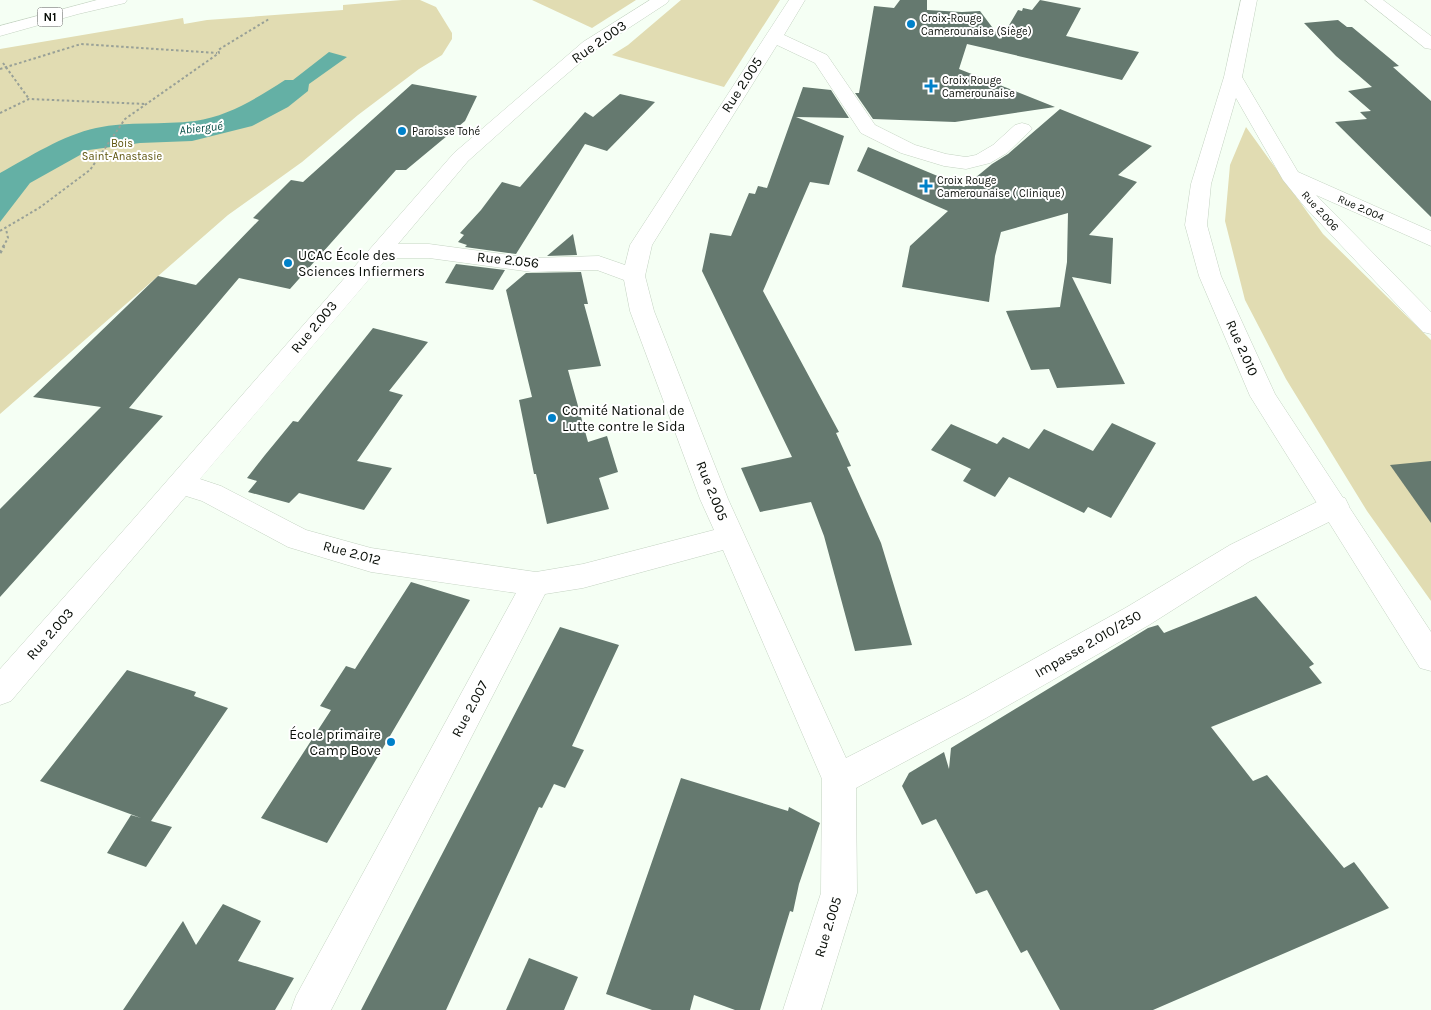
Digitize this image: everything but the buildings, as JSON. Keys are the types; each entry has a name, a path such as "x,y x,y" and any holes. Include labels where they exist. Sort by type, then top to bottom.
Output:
{"main road":[{"name":"N1","path":"0,31 119,0"},
{"name":"N1","path":"100,4 133,0"},
{"name":"Rue 2.003","path":"0,691 181,484 461,157 519,104 589,46 661,0"},
{"name":"Rue 2.005","path":"797,0 641,245 634,276 642,311 714,499 839,779 839,893 802,1010"},
{"name":"Rue 2.010","path":"1250,0 1233,77 1201,184 1196,225 1210,276 1263,396 1431,658"},
{"path":"1360,0 1411,30"},
{"path":"1373,0 1431,44"},
{"path":"773,36 821,59 868,129 908,149 944,160 966,163 983,159 1000,149 1022,129"},
{"name":"Rue 2.006","path":"1233,77 1290,176 1311,202 1431,326"},
{"name":"Rue 2.004","path":"1290,176 1431,240"},
{"name":"Rue 2.056","path":"379,251 428,251 532,265 599,263 634,276"},
{"name":"Rue 2.012","path":"181,484 211,493 298,539 371,560 536,584"},
{"name":"Impasse 2.010/250","path":"839,779 975,708 1138,616 1240,553 1335,506"},
{"path":"536,584 582,576 730,536"},
{"name":"Rue 2.007","path":"310,1010 536,584"}],"path":[{"path":"0,231 6,229 90,170 125,119 218,53 218,50 268,19"},
{"path":"0,70 81,44 218,53"},
{"path":"3,63 29,99"},
{"path":"0,113 29,99 146,104"},
{"path":"0,253 8,238 6,229"}],"green space":[{"name":"Bois Saint-Anastasie","path":"420,0 436,7 452,33 452,39 442,55 419,69 358,115 302,162 228,215 0,414 0,49 183,18 184,24 207,20 343,10 343,5"},
{"path":"532,0 636,0 592,28"},
{"path":"681,0 780,0 724,87 612,55 628,45"},
{"path":"1246,127 1323,234 1431,340 1431,601 1367,511 1286,379 1245,300 1225,221 1230,165"}],"water":[{"name":"Abiergué","path":"329,52 347,57 309,84 308,91 288,107 252,126 192,141 140,143 89,150 30,183 0,222 0,173 46,147 96,128 195,121 231,111 285,80 293,80"}],"place":[{"name":"Croix-Rouge Camerounaise (Siège)","path":"911,24"},
{"name":"Croix Rouge Camerounaise","path":"931,86"},
{"name":"Paroisse Tohé","path":"402,131"},
{"name":"Croix Rouge Camerounaise ( Clinique)","path":"926,186"},
{"name":"UCAC École des Sciences Infiermers","path":"288,263"},
{"name":"Comité National de Lutte contre le Sida","path":"552,418"},
{"name":"École primaire Camp Bove","path":"391,742"}]}
